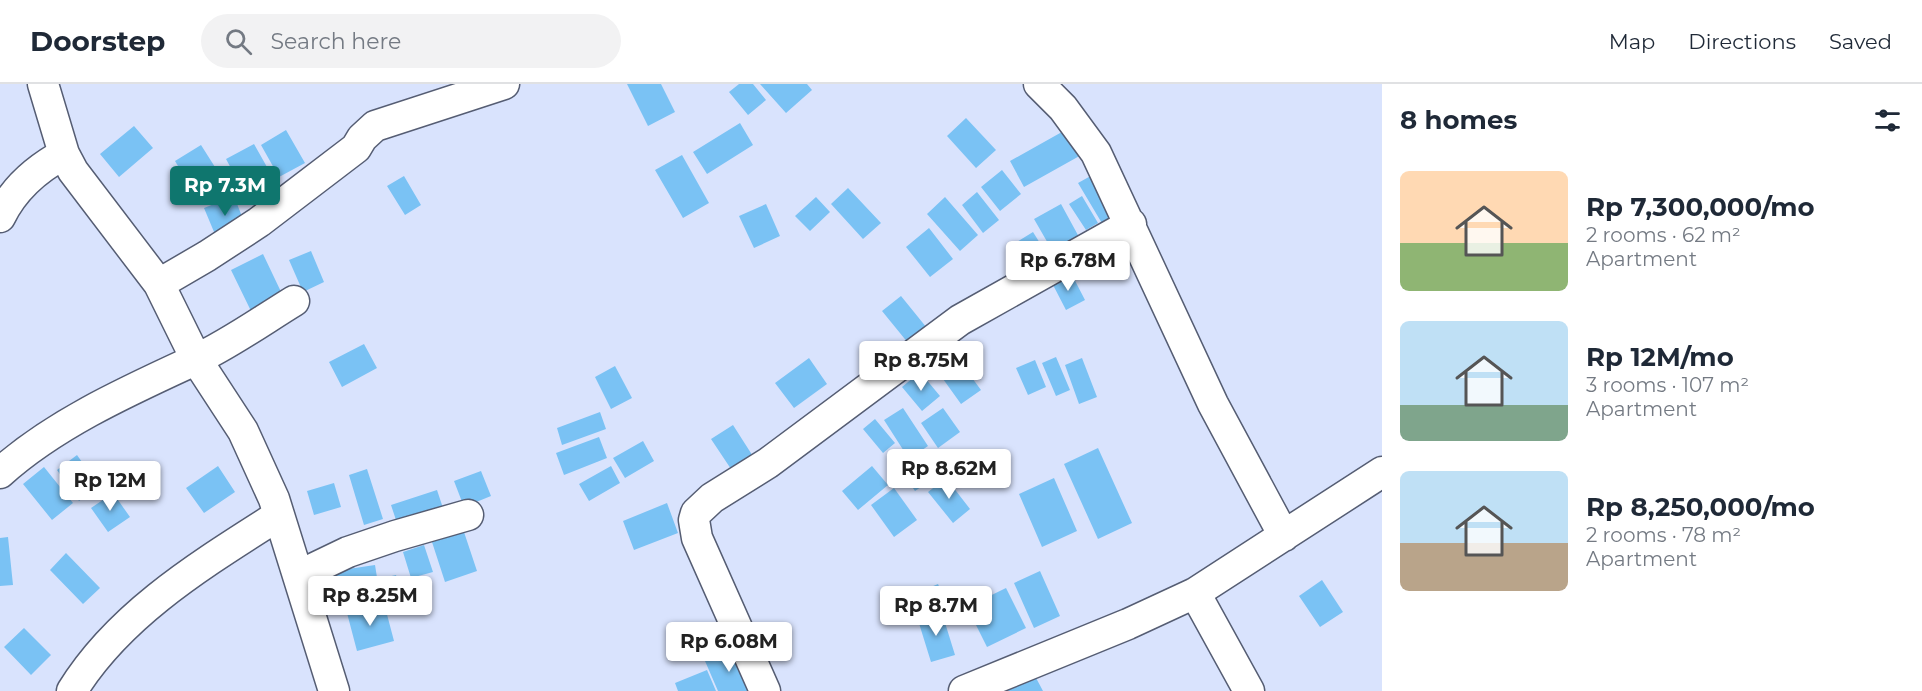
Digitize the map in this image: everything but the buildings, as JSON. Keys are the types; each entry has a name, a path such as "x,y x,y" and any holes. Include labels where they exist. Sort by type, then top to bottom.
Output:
{"street":[{"path":"44,84 64,154 87,191 159,284 196,359 243,431 262,470 279,515 334,691"},
{"path":"159,284 259,222 356,148 362,138 386,123 504,84"},
{"path":"1039,84 1063,108 1096,153 1213,404 1284,536"},
{"path":"0,217 22,184 64,154"},
{"path":"765,691 697,538 694,520 699,509 712,498 777,457 960,320 1131,224"},
{"path":"0,473 13,461 75,421 142,384 196,359 294,301"},
{"path":"964,691 1128,624 1196,593 1240,567 1382,472"},
{"path":"72,691 99,655 154,602 190,574 279,515"},
{"path":"298,576 348,552 468,515"},
{"path":"1196,593 1249,691"}]}
